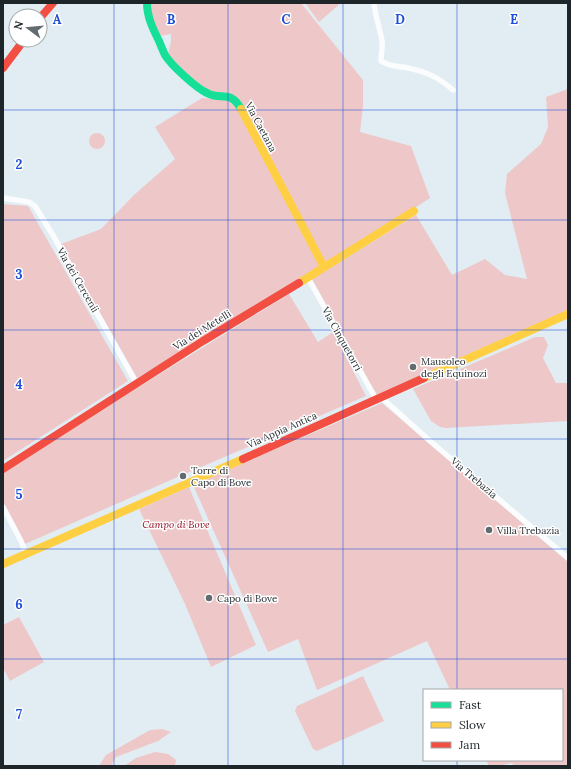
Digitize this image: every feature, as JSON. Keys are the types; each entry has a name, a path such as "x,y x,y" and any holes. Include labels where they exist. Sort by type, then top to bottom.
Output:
{"street":[{"name":"Via Caetana","path":"148,3 147,12 149,19 163,52 169,61 204,92 230,98 236,102 324,267"},
{"path":"374,3 382,44 381,61 387,65 432,75 444,82 452,90"},
{"path":"3,68 18,48"},
{"name":"Via dei Cercenii","path":"3,198 29,202 35,206 137,384"},
{"name":"Via dei Metelli","path":"3,469 204,341 414,211"},
{"name":"Via Cinquetorri","path":"308,278 378,398"},
{"name":"Via Appia Antica","path":"3,564 110,518 568,314"},
{"name":"Via Trebazia","path":"378,398 568,558"},
{"path":"3,507 21,541 26,554"}],"green space":[{"path":"149,3 301,3 363,80 363,106 360,132 411,146 430,198 324,267 137,378 61,244 101,229 135,194 175,159 155,127 202,98 234,101 214,95 195,85 167,58 171,34 159,36 149,13"},
{"path":"305,3 341,3 319,22"},
{"path":"568,89 568,309 376,395 312,279 416,215 452,275 485,259 505,275 527,279 505,193 507,174 541,144 548,127 546,97"},
{"path":"94,133 100,133 105,138 103,147 100,149 94,149 89,144 89,138"},
{"path":"3,204 28,206 128,381 3,461"},
{"path":"289,294 318,342 333,332 366,396 185,474 184,472 179,474 180,476 25,544 3,503 3,471"},
{"path":"535,337 544,337 548,345 543,358 556,383 568,383 568,421 446,428 440,427 431,421 413,389"},
{"path":"382,403 568,562 568,766 516,766 511,763 499,766 489,766 486,761 563,761 563,689 450,689 427,641 317,690 298,639 268,652 193,485"},
{"name":"Campo di Bove","path":"189,487 256,645 211,667 185,604 139,509"},
{"path":"19,617 44,662 10,681 3,668 3,625"},
{"path":"363,676 384,721 317,751 313,749 295,711 297,706"},
{"path":"162,729 171,732 158,741 116,757 112,764 114,766 99,766 106,755 150,730"},
{"path":"155,752 168,754 176,760 175,766 124,766 136,758"}],"traffic: fast":[{"path":"147,3 149,18 165,55 178,70 202,90 212,95 229,97 233,99 241,109"}],"traffic: slow":[{"path":"241,109 324,267"},
{"path":"299,283 414,211"},
{"path":"424,378 568,314"},
{"path":"3,564 243,459"}],"traffic: jam":[{"path":"48,9 53,3"},
{"path":"3,68 18,48"},
{"path":"3,469 203,341 299,283"},
{"path":"243,459 424,378"}],"place":[{"name":"Mausoleo degli Equinozi","path":"413,367"},
{"name":"Torre di Capo di Bove","path":"183,476"},
{"name":"Villa Trebazia","path":"489,530"},
{"name":"Capo di Bove","path":"209,598"}]}
